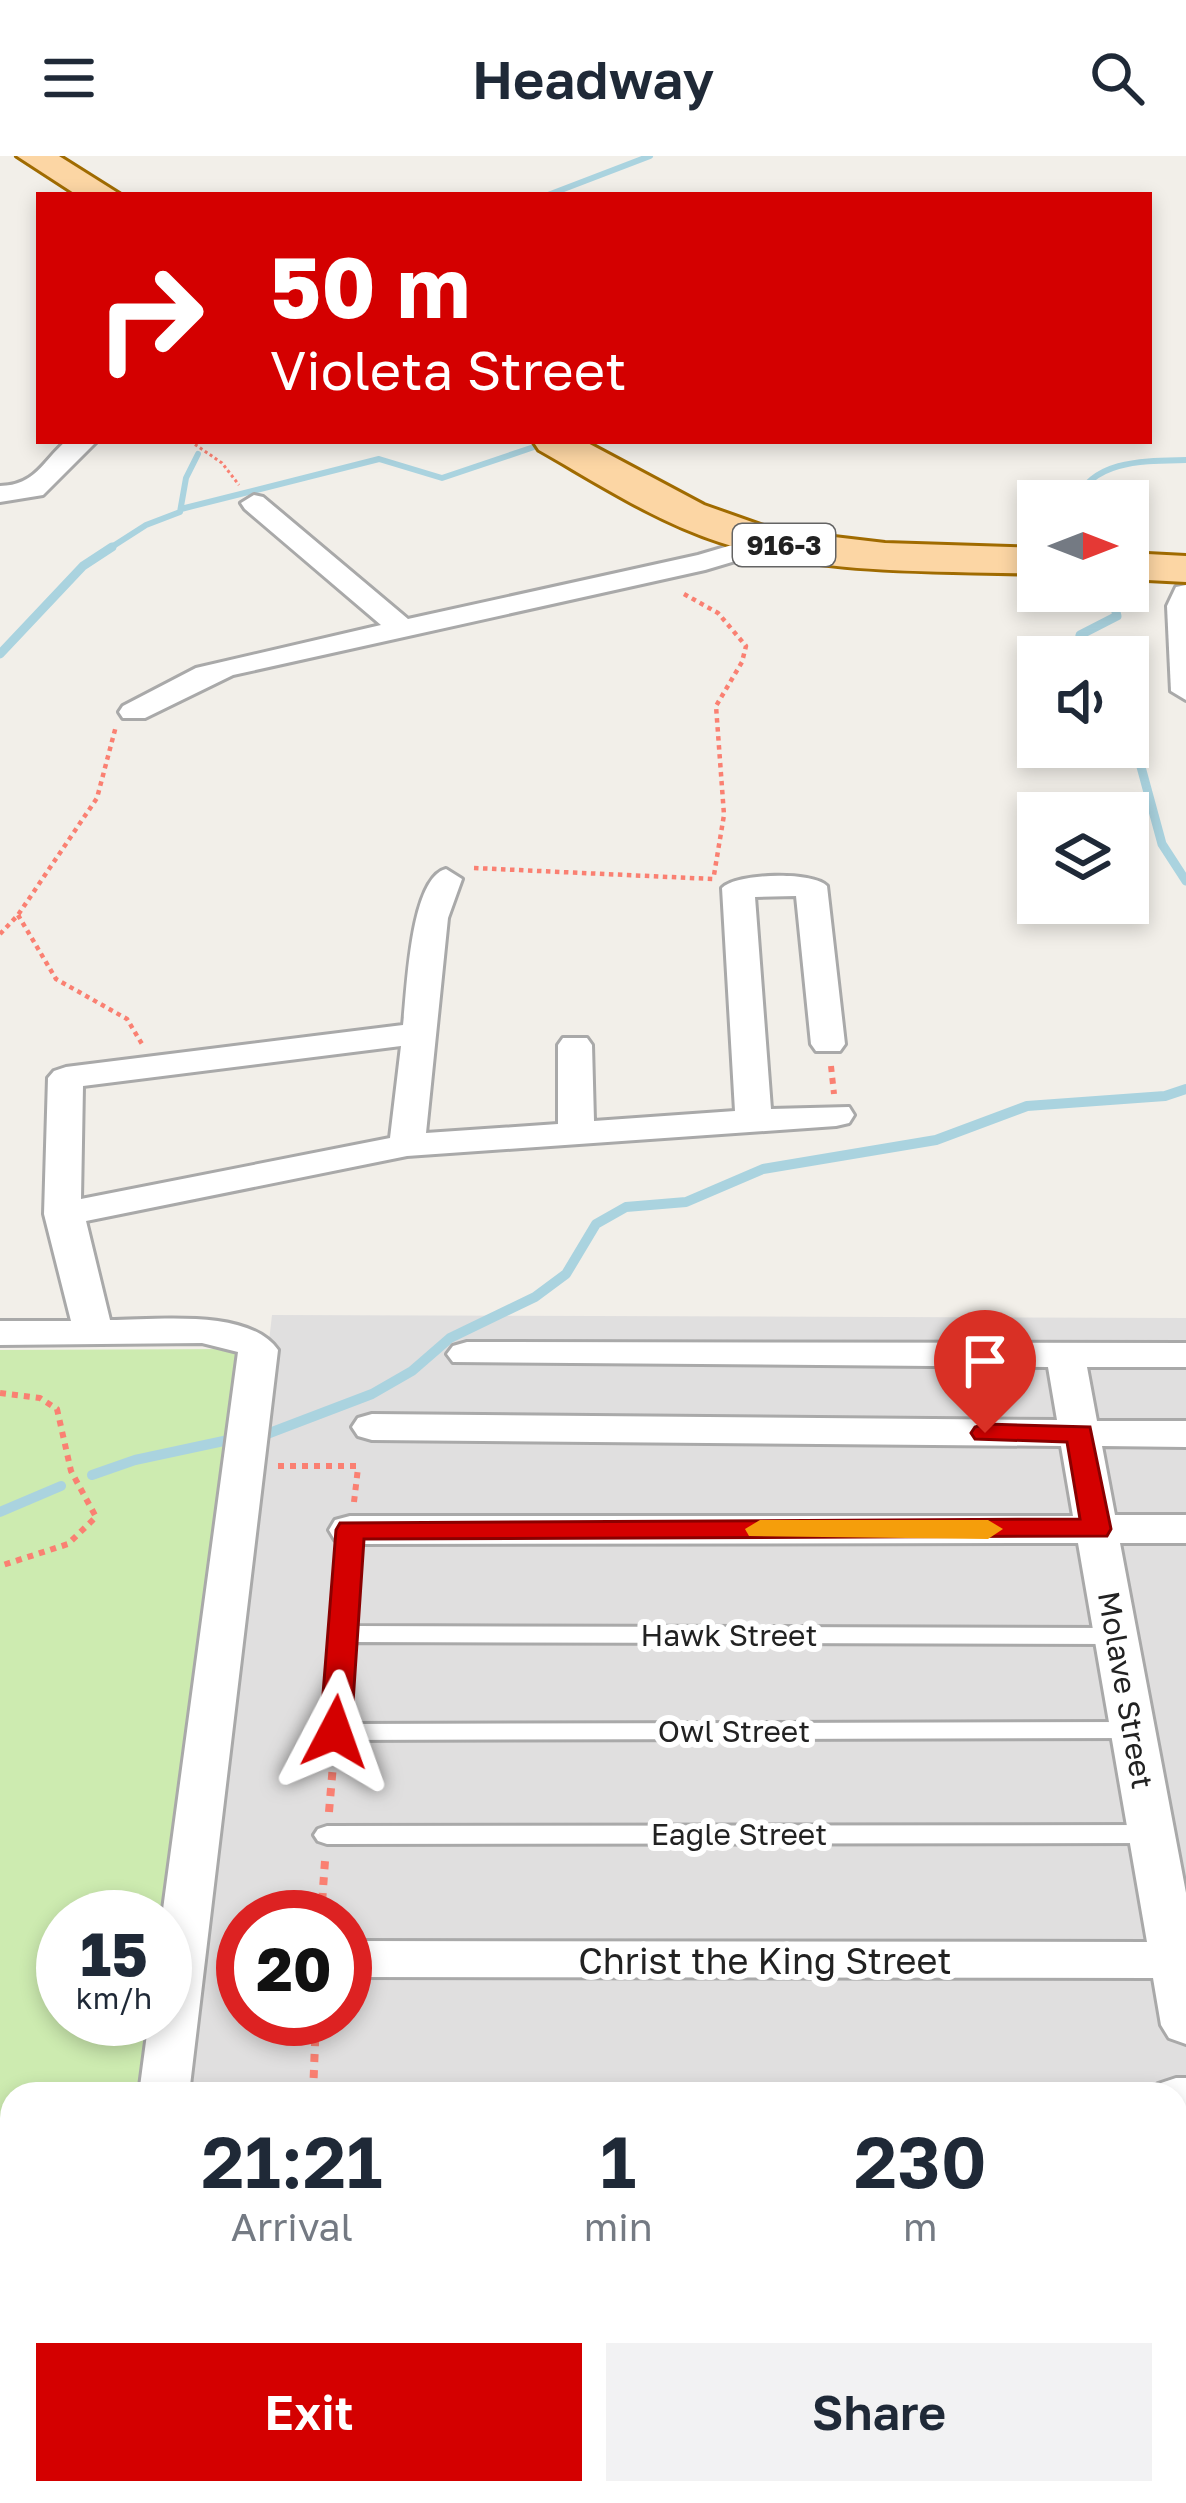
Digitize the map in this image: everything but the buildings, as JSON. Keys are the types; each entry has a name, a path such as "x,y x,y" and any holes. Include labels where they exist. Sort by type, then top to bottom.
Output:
{"main road":[{"path":"34,156 98,192"},
{"name":"916-3","path":"560,444 701,519 769,542 843,551 1017,560"},
{"path":"1149,567 1186,569"}],"street":[{"path":"0,494 22,495 36,488 54,475 77,444"},
{"path":"254,503 403,629"},
{"path":"134,712 206,674 647,575 769,542"},
{"path":"1186,593 1181,606 1186,691"},
{"path":"407,1145 432,917 446,879"},
{"path":"754,1121 738,888 811,886 828,1044"},
{"path":"92,1332 63,1214 66,1078 419,1033"},
{"path":"575,1045 576,1134"},
{"path":"63,1214 407,1145 836,1115"},
{"path":"0,1333 202,1331 249,1340 258,1350 166,2082"},
{"path":"467,1354 1186,1355"},
{"name":"Molave Street","path":"1065,1354 1152,1834 1180,1960 1186,2025"},
{"path":"372,1427 1186,1435"},
{"path":"350,1530 1186,1529"},
{"name":"Christ the King Street","path":"372,1959 1180,1960"}],"lane":[{"path":"343,1634 350,1530"},
{"name":"Hawk Street","path":"343,1634 1116,1636"},
{"name":"Owl Street","path":"343,1634 335,1732 1133,1730"},
{"name":"Eagle Street","path":"327,1835 1152,1834"}],"path":[{"path":"194,444 222,463 254,503"},
{"path":"446,879 457,869 470,868 713,878 724,815 716,706 720,691 741,665 746,646 718,613 647,575"},
{"path":"0,934 98,798 114,728 134,712"},
{"path":"18,915 64,988 127,1014 137,1027 147,1067"},
{"path":"828,1044 836,1115"},
{"path":"0,1393 27,1394 55,1405 65,1421 70,1469 96,1517 89,1532 75,1541 0,1566"},
{"path":"350,1530 358,1466 372,1427"},
{"path":"246,1467 358,1466"},
{"path":"313,2082 315,2046"}],"shaded area":[{"path":"272,1315 1186,1318 1186,2082 185,2082"}],"green space":[{"path":"240,1349 168,1890 36,1890 36,2046 146,2046 142,2082 0,2082 0,1350"}],"waterway":[{"path":"556,192 650,156"},
{"path":"181,509 379,459 442,478 534,447"},
{"path":"107,550 146,525 180,512 186,478 198,454"},
{"path":"1092,480 1123,465 1186,460"},
{"path":"0,654 83,566 112,547"},
{"path":"1080,636 1117,616 1116,612"},
{"path":"1141,768 1162,844 1186,881"},
{"path":"267,1434 372,1394 412,1371 450,1338 535,1297 566,1274 596,1224 626,1207 686,1202 763,1169 936,1140 1027,1106 1165,1096 1186,1089"},
{"path":"92,1475 135,1460 233,1439"},
{"path":"0,1512 61,1486"}],"slow traffic":[{"path":"760,1529 988,1529"}],"route":[{"path":"335,1732 350,1530 1097,1529 1080,1434 985,1433"}]}
